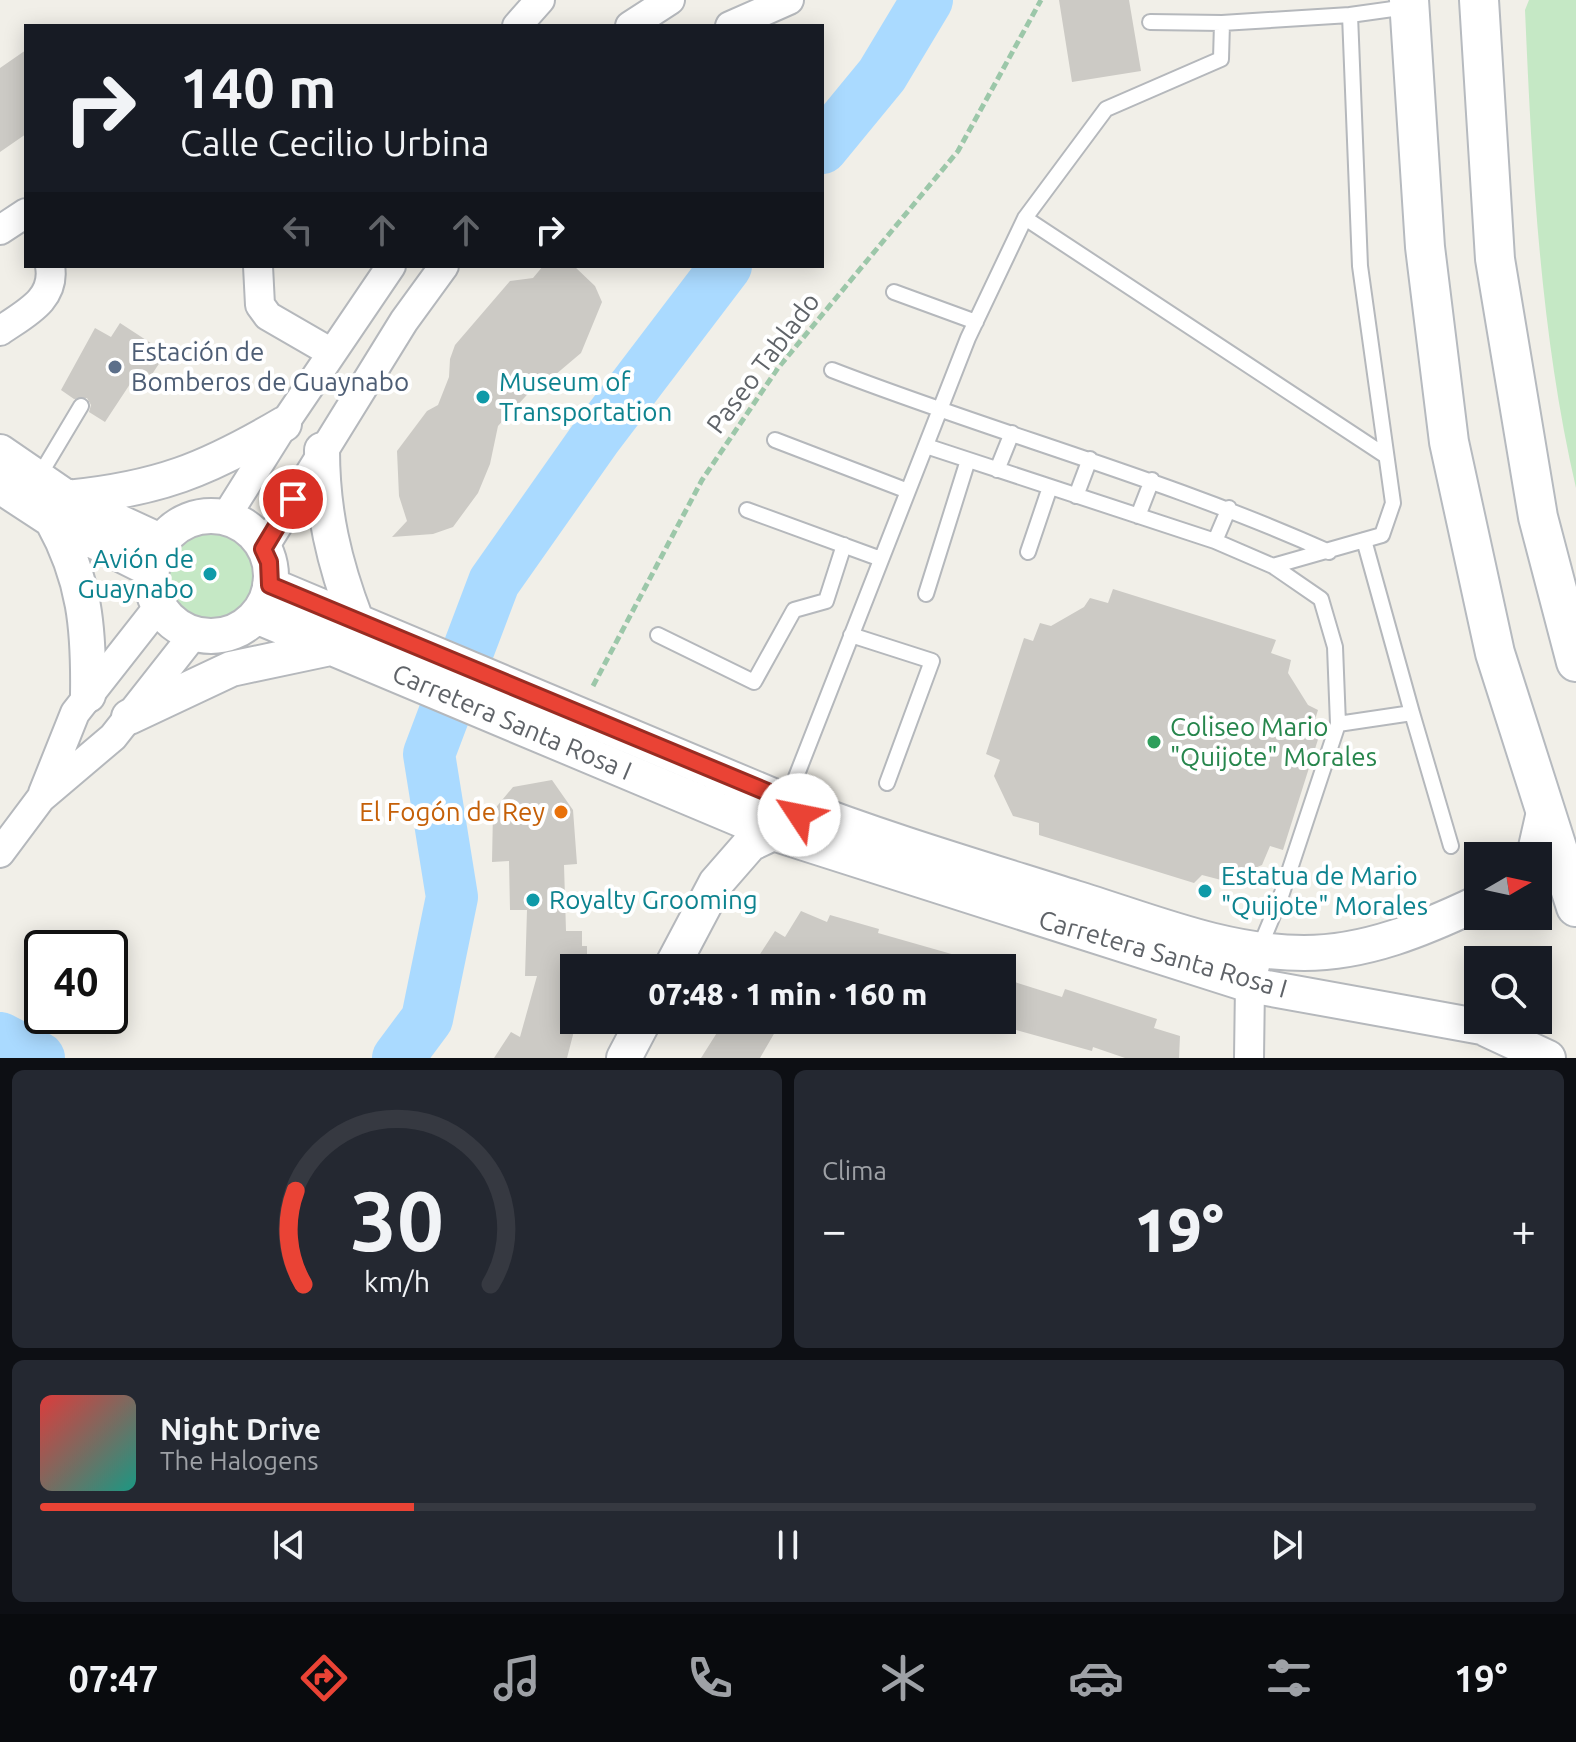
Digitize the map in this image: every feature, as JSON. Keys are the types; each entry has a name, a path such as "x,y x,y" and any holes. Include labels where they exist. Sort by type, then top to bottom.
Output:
{"main road":[{"path":"1479,0 1495,259 1538,517 1576,662"},
{"path":"1409,3 1425,247 1449,442 1495,653 1576,907"}],"street":[{"path":"519,24 540,0"},
{"path":"633,24 670,0"},
{"path":"734,24 782,2"},
{"path":"0,331 43,300 51,282 50,268"},
{"path":"258,268 260,305 268,316 332,353"},
{"path":"225,518 284,424 390,268"},
{"path":"263,549 404,321 443,268"},
{"path":"59,509 166,481 231,454 284,424"},
{"path":"322,450 322,489 331,546 356,620"},
{"path":"12,480 59,509 157,556"},
{"path":"59,509 86,612 88,695"},
{"path":"199,517 225,518 251,533 263,549 269,562 270,585 256,616 228,634 194,634 174,624 159,606 152,585 157,556 188,521 199,517"},
{"name":"Carretera Santa Rosa I","path":"270,585 356,620 388,652"},
{"path":"41,798 75,713 159,606"},
{"name":"Carretera Santa Rosa I","path":"256,616 330,648 388,652 780,817 1250,985 1482,1027 1548,1058"},
{"path":"0,853 41,798 113,737 194,634"},
{"path":"129,717 231,669 330,648"},
{"path":"1537,842 1544,812"},
{"path":"679,954 725,871 780,817"},
{"name":"Carretera Santa Rosa I","path":"780,817 856,829 1224,945 1259,950 1304,953 1381,943 1464,909"},
{"path":"1249,1058 1250,985 1259,950"},
{"path":"624,1058 637,1034"}],"lane":[{"path":"1150,22 1222,23 1350,15 1409,3"},
{"path":"1273,566 1382,535 1393,503 1360,266 1350,15"},
{"path":"780,817 939,412 976,322 1025,218 1106,109 1221,59 1222,23"},
{"path":"1025,218 1386,456"},
{"path":"894,292 976,322"},
{"path":"832,370 939,412 1012,433 1229,508 1329,552"},
{"path":"12,480 81,406"},
{"path":"997,470 1012,433"},
{"path":"775,440 908,491"},
{"path":"926,446 1215,541 1273,566 1321,599 1335,647 1338,724 1281,896 1259,950"},
{"path":"1076,496 1090,459"},
{"path":"926,594 968,460"},
{"path":"1138,516 1152,480"},
{"path":"1028,552 1050,487"},
{"path":"1215,541 1229,508"},
{"path":"747,510 881,559"},
{"path":"1364,540 1451,846"},
{"path":"658,635 754,682 794,610 826,601 844,545"},
{"path":"851,635 932,661 887,783"},
{"path":"1338,724 1412,713"}],"path":[{"name":"Paseo Tablado","path":"593,686 702,480 778,368 958,151 1041,0"}],"green space":[{"path":"1529,0 1576,0 1576,488 1554,370 1540,250 1525,10"},
{"path":"210,524 230,528 247,540 259,557 263,577 259,597 247,614 230,626 210,630 190,626 173,614 161,597 157,577 161,557 173,540 190,528"}],"building":[{"path":"1059,0 1129,0 1141,71 1072,82"},
{"path":"24,51 24,135 0,152 0,68"},
{"name":"Museum of Transportation","path":"541,268 576,268 595,286 602,302 581,353 555,375 538,383 498,426 490,464 478,493 453,527 433,534 392,537 407,521 399,496 397,451 427,411 438,405 449,377 455,345 510,281 533,278"},
{"name":"Estación de Bomberos de Guaynabo","path":"120,323 166,353 143,388 132,381 105,422 89,412 91,405 87,398 74,399 61,390 95,328 111,337"},
{"name":"Coliseo Mario \"Quijote\" Morales","path":"1113,589 1276,640 1271,653 1291,660 1288,673 1308,705 1318,710 1313,726 1321,730 1283,850 1270,846 1262,865 1225,881 1202,875 1194,883 1039,835 1039,823 1013,816 994,776 1000,760 986,754 1024,638 1033,641 1040,623 1051,626 1084,607 1090,598 1108,603"},
{"path":"552,780 573,810 577,864 564,865 566,931 582,931 582,946 587,946 587,954 560,954 560,1034 573,1034 567,1058 494,1058 511,1032 520,1037 537,976 525,976 527,910 510,910 509,861 492,862 493,811 513,787"},
{"path":"801,911 827,922 830,915 879,929 878,933 952,954 760,954 775,931 785,937"},
{"path":"1016,982 1062,997 1065,989 1157,1019 1154,1028 1180,1036 1179,1058 1125,1058 1093,1047 1092,1051 1016,1030"},
{"path":"716,1034 774,1034 760,1058 701,1058"}],"waterway":[{"path":"824,146 882,75 927,0"},
{"path":"398,1058 427,1019 452,897 429,754 494,582 596,437 724,268"},
{"path":"0,1038 39,1058"}],"place":[{"name":"Estación de Bomberos de Guaynabo","path":"115,367"},
{"name":"Museum of Transportation","path":"483,397"},
{"name":"Avión de Guaynabo","path":"210,574"},
{"name":"Coliseo Mario \"Quijote\" Morales","path":"1154,742"},
{"name":"El Fogón de Rey","path":"561,812"},
{"name":"Estatua de Mario \"Quijote\" Morales","path":"1205,891"},
{"name":"Royalty Grooming","path":"533,900"}],"route":[{"path":"293,499 263,549 269,562 270,585 595,723 785,799 799,815"}]}
